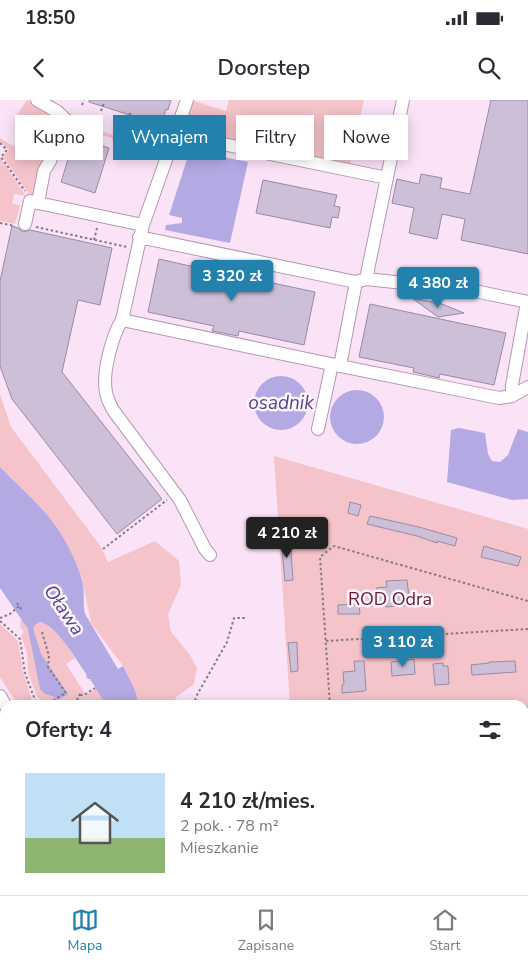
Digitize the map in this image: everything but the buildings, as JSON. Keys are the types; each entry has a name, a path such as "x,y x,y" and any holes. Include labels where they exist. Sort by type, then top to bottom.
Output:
{"street":[{"path":"36,100 58,112 64,118 50,161 44,171 38,203"},
{"path":"180,115 187,100"},
{"path":"318,429 361,280 387,178 403,100"},
{"path":"226,145 387,178"},
{"path":"164,160 138,244 122,320 115,332 105,376 105,390 107,400 113,410 175,494 210,555"},
{"path":"25,224 30,201 143,225"},
{"path":"138,244 361,280 470,290 528,302 512,385 512,396"},
{"path":"122,320 489,397 512,396 528,387"}],"path":[{"path":"82,105 84,100"},
{"path":"101,112 104,103"},
{"path":"0,143 7,150 1,157 26,193"},
{"path":"94,240 100,216"},
{"path":"25,224 94,240 138,244"},
{"path":"103,549 175,494"},
{"path":"330,700 320,557 334,546 528,601"},
{"path":"17,603 22,610"},
{"path":"19,606 0,620 20,639 25,673 35,700"},
{"path":"196,700 227,642 234,618 246,618"},
{"path":"326,641 528,629"},
{"path":"42,632 50,661 48,667 66,693 54,700"},
{"path":"76,700 80,694 84,695 95,688"}],"green space":[{"path":"27,100 56,115 17,115"},
{"path":"41,100 53,100 59,107 73,115 66,115"},
{"path":"229,100 364,100 361,115 324,115 324,160 351,160 350,166 314,158 314,115 236,115 236,142 226,140 226,115 188,115 194,101 226,111"},
{"path":"103,132 113,135 113,141 112,138 103,135"},
{"path":"0,138 15,147 15,160 43,160 37,175 34,193 30,196 3,157 9,150 0,142"},
{"path":"0,157 26,196 14,194 12,204 20,205 15,224 0,221"},
{"path":"0,394 11,427 101,547 108,562 155,541 179,561 181,585 168,614 171,632 190,655 197,668 194,684 175,698 175,700 138,700 135,690 123,666 91,623 82,577 0,467"},
{"name":"ROD Odra","path":"274,456 528,529 528,700 290,700"},
{"path":"21,619 44,623 54,629 75,658 66,664 84,692 84,696 97,688 103,700 41,700 37,697 28,673 27,653 21,635 24,632 20,627"},
{"path":"0,624 18,641 23,671 32,700 15,700 0,677"}],"water":[{"path":"226,157 248,162 230,243 165,230 166,225 182,223 182,218 169,215 187,160 226,160"},
{"name":"osadnik","path":"276,376 286,376 300,384 306,393 308,403 306,413 300,422 286,430 276,430 266,425 259,418 254,408 254,398 259,388 266,381"},
{"name":"osadnik","path":"357,390 367,392 376,398 382,407 384,417 382,427 376,436 367,442 357,444 347,442 338,436 332,427 330,417 332,407 338,398 347,392"},
{"path":"459,428 485,433 488,454 492,461 500,462 508,455 518,429 528,432 528,499 512,500 447,482 451,430"},
{"name":"Oława","path":"0,467 45,512 64,538 78,567 84,591 85,614 118,669 123,666 135,690 138,700 103,700 66,644 53,629 40,622 33,628 41,654 68,694 57,700 55,697 45,694 40,689 28,629 0,588"}]}
